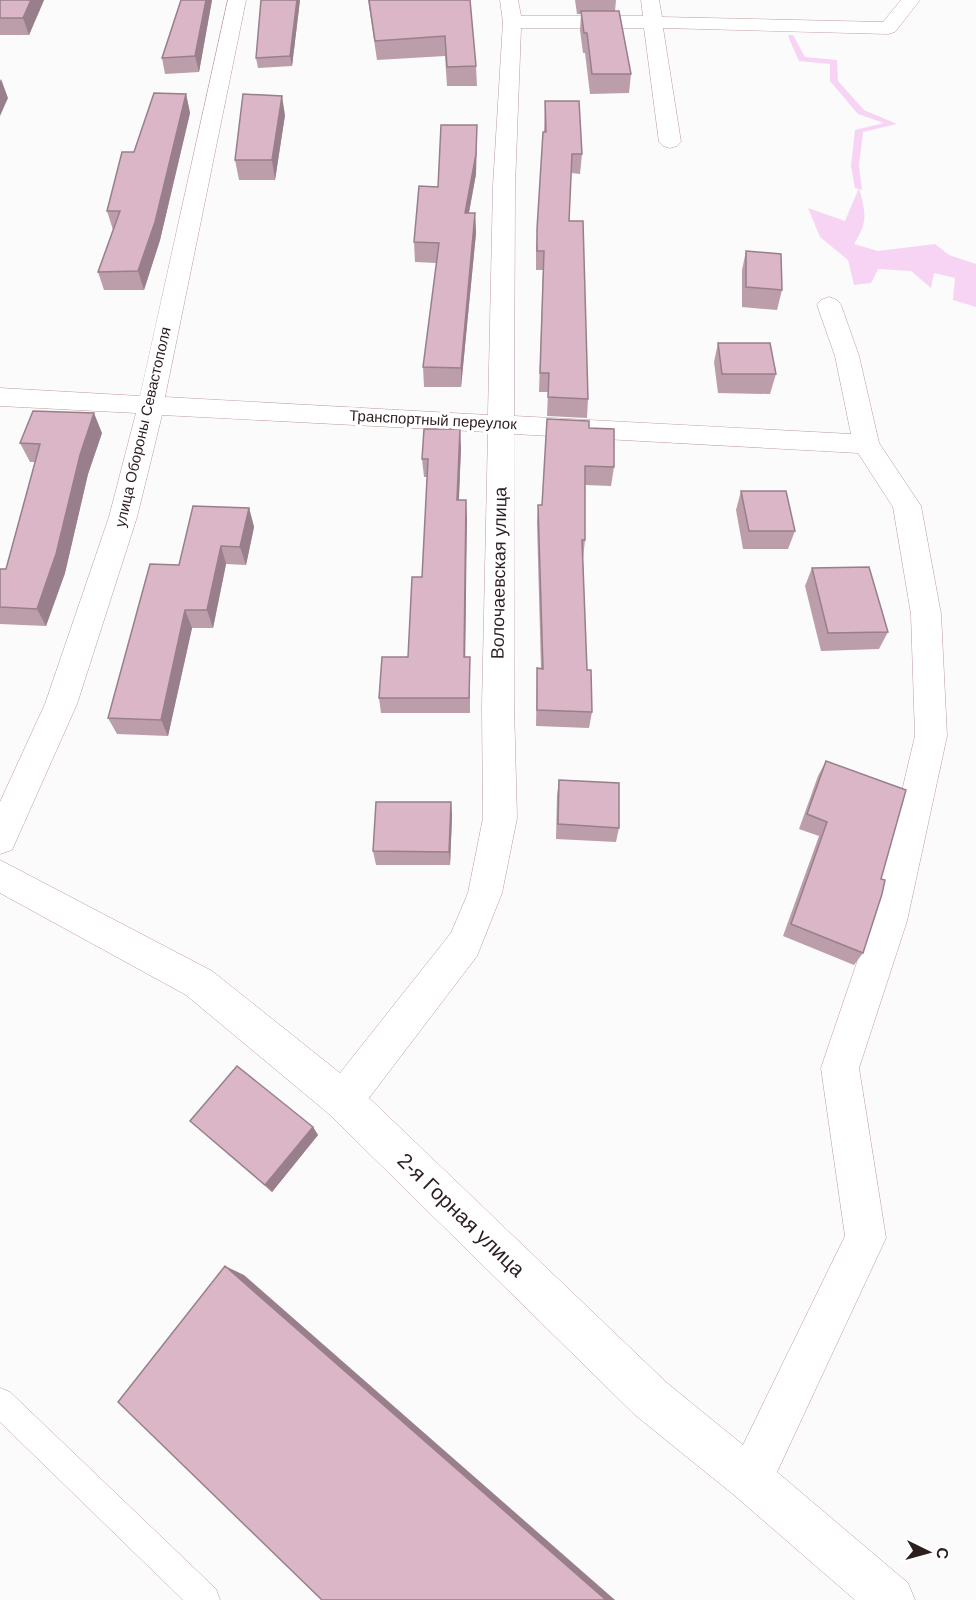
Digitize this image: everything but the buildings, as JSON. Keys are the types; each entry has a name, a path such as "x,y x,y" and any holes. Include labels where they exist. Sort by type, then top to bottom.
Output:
{"street":[{"name":"улица Обороны Севастополя","path":"0,839 61,704 123,517 151,405 237,0"},
{"path":"650,0 670,142"},
{"path":"510,11 654,22 888,28 911,0"},
{"name":"Волочаевская улица","path":"343,1100 464,944 485,893 500,818 498,706 501,424 504,186 510,11"},
{"path":"750,1479 866,1238 840,1068 889,921 931,736 926,614 907,506 866,444 847,356 829,305"},
{"name":"Транспортный переулок","path":"0,397 866,444"},
{"name":"2-я Горная улица","path":"0,875 199,983 343,1100 651,1399 750,1479 891,1600"}],"lane":[{"path":"0,1402 205,1600"}],"shaded area":[{"path":"859,188 864,223 854,244 878,251 935,244 949,255 976,264 976,307 953,300 955,278 934,273 931,288 911,271 878,269 871,283 854,285 848,260 820,237 808,208 845,221"}],"waterway":[{"path":"791,36 802,59 834,62 834,81 861,112 893,124 859,130 855,166 859,188"}]}
